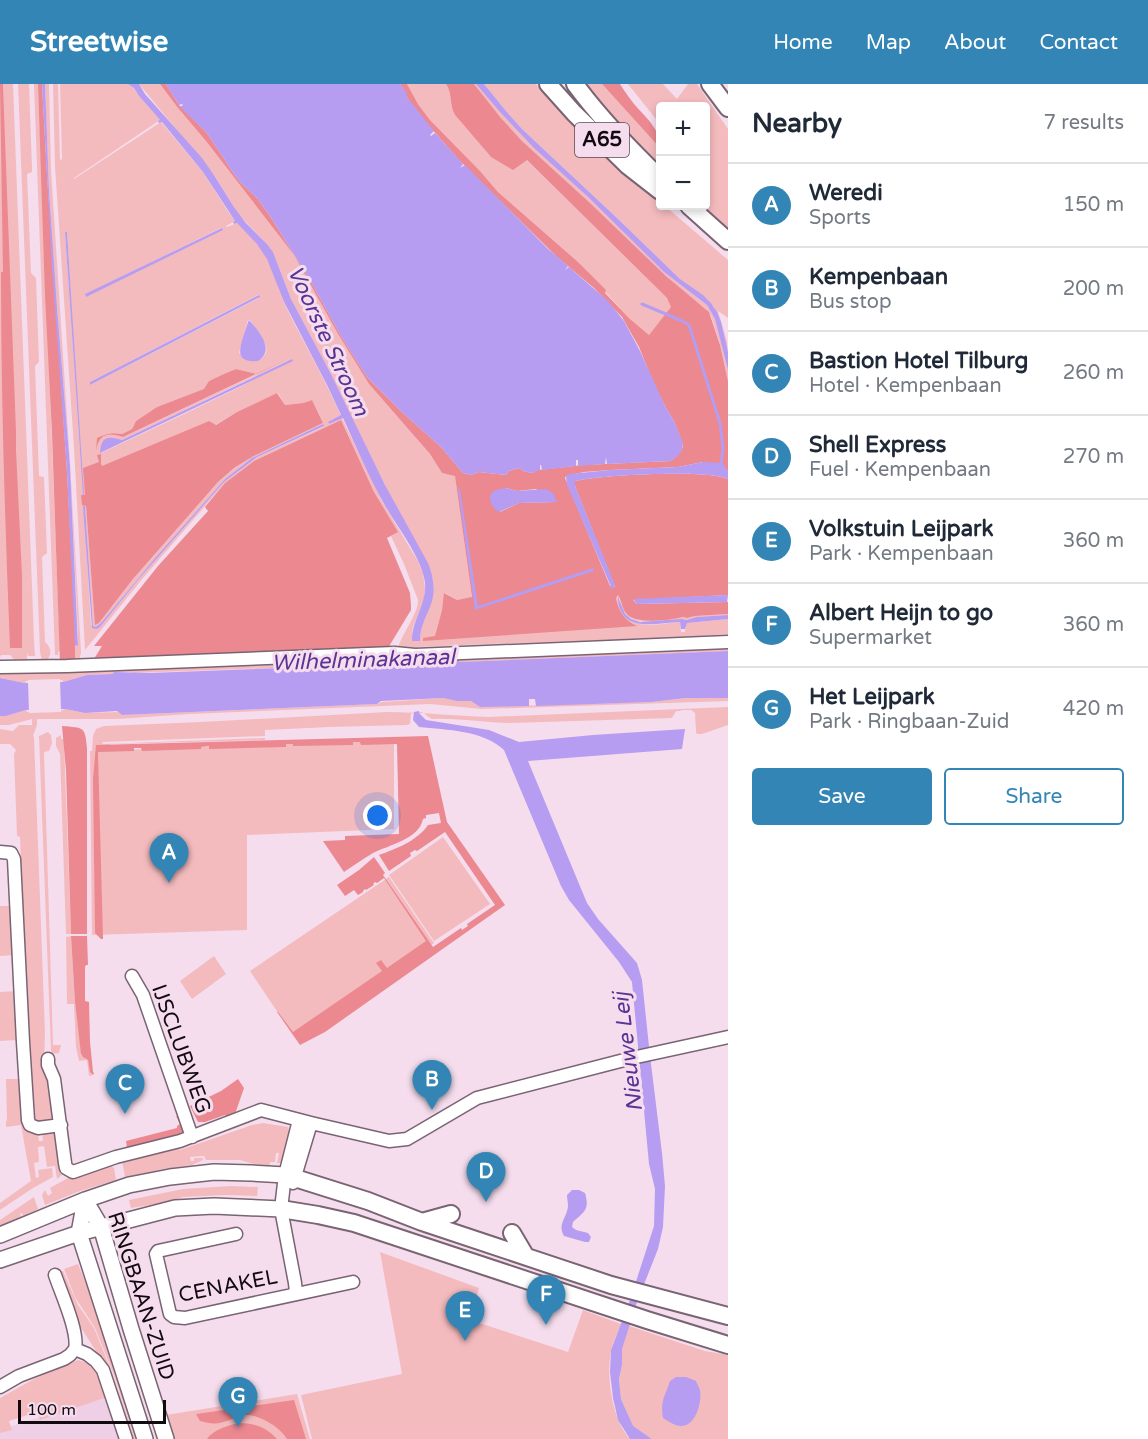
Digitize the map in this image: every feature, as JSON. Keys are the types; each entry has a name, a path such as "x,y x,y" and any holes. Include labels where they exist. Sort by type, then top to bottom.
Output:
{"highway":[{"name":"A65","path":"548,84 628,166 656,188"},
{"path":"575,84 610,126 656,174"},
{"path":"710,84 728,108"},
{"path":"693,210 728,241"},
{"path":"290,1177 368,1201 422,1222 611,1284 728,1316"},
{"path":"282,1209 354,1223 728,1345"},
{"path":"422,1222 451,1214"},
{"path":"512,1233 525,1255"},
{"path":"485,1266 498,1280"},
{"path":"572,1305 599,1304"}],"main road":[{"path":"0,1235 122,1186 214,1172 290,1177"},
{"name":"RINGBAAN-ZUID","path":"85,1200 101,1227 166,1439"},
{"name":"RINGBAAN-ZUID","path":"85,1200 79,1233 145,1439"},
{"path":"0,1260 79,1233 175,1208 214,1206 282,1209"}],"street":[{"path":"0,667 394,653 415,655 728,642"},
{"path":"6,852 14,859 28,1120 30,1125 38,1128 61,1125"},
{"name":"IJSCLUBWEG","path":"132,976 147,1004 192,1137"},
{"path":"48,1059 48,1065 54,1078 66,1168 73,1172 116,1157 192,1137 261,1110 389,1141 407,1139 477,1098 632,1058 728,1037"},
{"path":"282,1209 305,1122"},
{"name":"CENAKEL","path":"282,1209 296,1293"},
{"name":"CENAKEL","path":"236,1234 158,1251 156,1254 170,1314 184,1318 353,1282"},
{"path":"0,1387 19,1376 64,1359 75,1349 75,1334 55,1275"},
{"path":"75,1349 96,1360 103,1370 126,1439"}],"shaded area":[{"path":"0,84 13,84 35,656 28,656 27,653 27,662 17,663 10,655 1,655 0,658"},
{"path":"0,84 3,84 22,576 22,648 10,648 3,413"},
{"path":"18,84 29,84 32,172 27,174 31,273 36,278 39,362 35,366 39,476 44,477 47,553 42,557 45,642 50,648 48,659 43,661 40,651"},
{"path":"34,84 38,84 60,651 58,655 55,655"},
{"path":"38,84 42,84 75,620 75,662 60,663 45,296"},
{"path":"42,84 45,84 49,189 70,466 78,646 75,645 67,472 52,268"},
{"path":"45,84 49,84 51,170 70,463 81,652 79,662 75,662 78,632 70,466 49,189"},
{"path":"53,84 58,84 60,160 62,159 60,84 128,84 134,88 160,120 74,179 161,122 203,172 235,221 226,226 237,223 258,245 268,260 287,309 341,416 328,423 342,418 382,501 419,563 423,573 424,599 412,634 420,641 422,625 432,595 433,579 291,299 273,252 239,215 215,176 139,84 160,84 294,255 369,384 430,454 442,473 455,475 472,598 457,600 445,593 435,637 424,638 628,622 619,608 616,598 618,595 621,598 626,613 640,620 728,614 687,620 637,621 625,613 619,597 621,609 633,622 650,625 680,622 681,632 685,632 686,623 728,619 728,634 418,647 417,650 398,648 416,611 418,600 391,536 397,532 374,492 341,420 254,461 225,483 143,578 85,650 55,166","holes":["221,228 222,230 86,296","65,232 67,232 83,495","258,295 259,298 90,385 90,382","248,320 266,347 263,358 258,361 249,361 239,353","291,359 244,385 101,453 115,438 122,440","236,369 257,374 123,437 113,434 122,434 132,429 136,421 157,407 205,389 209,381","278,393 285,405 312,400 323,423 252,457 234,468 218,482 133,579 99,623 95,624 86,505 100,462 98,456 102,467 209,421 215,425","323,424 323,427 257,457 224,482 100,627 97,629 91,625 84,506 93,626 96,627 225,479 252,458"]},
{"path":"128,84 139,84 145,94 202,158 245,222 273,252 291,299 330,372 385,485 428,563 434,590 420,641 412,641 414,626 425,591 419,563 378,492 343,418 329,424 328,422 341,415 284,302 267,259 257,244 237,223 234,224 235,221 203,172 162,122 159,123 160,120 134,88"},
{"path":"160,84 166,84 179,105 207,133 240,182 257,198 270,216 310,280 367,377 441,447 463,473 506,475 509,471 519,468 532,473 538,470 583,465 671,461 679,454 683,445 639,347 622,317 594,288 556,256 459,160 422,118 400,84 407,84 430,120 498,192 578,262 606,290 605,293 630,319 649,335 671,307 667,298 527,160 513,170 491,157 455,115 446,84 474,84 522,141 667,277 709,312 720,345 728,381 728,471 724,467 703,462 678,467 584,472 565,478 610,586 615,587 575,481 628,475 677,474 700,474 728,479 728,595 633,600 637,604 728,602 728,614 662,620 637,619 626,613 618,595 616,598 625,618 637,626 423,641 423,638 435,636 444,593 457,600 472,597 455,476 442,473 430,454 369,384 338,334 294,255","holes":["506,488 517,491 536,489 556,502 519,503 500,512"]},
{"path":"166,84 400,84 407,93 406,96 434,131 430,135 435,133 463,164 460,168 465,165 547,248 568,266 565,270 569,267 608,301 624,321 674,421 683,443 680,454 671,461 607,464 606,457 605,464 578,466 578,460 576,460 576,466 542,470 540,465 540,470 532,473 519,468 509,471 506,475 463,473 441,447 367,377 270,216 257,198 240,182 207,133 180,107 183,105 179,105"},
{"path":"407,84 446,84 455,115 491,157 526,159 667,298 672,307 649,335 630,319 578,262 498,192 430,120"},
{"path":"474,84 523,136 664,272 707,305 715,319 728,370 728,381 719,341 711,316 706,309 682,291 522,141"},
{"path":"476,84 484,84 522,129 680,279 711,303 721,322 728,352 728,370 715,319 707,305 664,272 587,196 534,148"},
{"path":"484,84 536,84 588,137 656,198 656,210 670,210 728,260 728,318 718,311 728,352 719,317 707,299 680,279 522,129"},
{"path":"583,84 602,84 656,144 656,166 633,143"},
{"path":"602,84 620,84 655,129 656,144"},
{"path":"628,84 663,84 677,99 688,84 697,84 709,102 656,102 656,119"},
{"path":"710,103 728,129 728,230 704,210 710,210"},
{"path":"222,228 223,230 86,297 85,294"},
{"path":"65,232 67,232 84,495 83,495"},
{"path":"259,295 260,297 90,385 90,382"},
{"path":"249,320 264,340 265,351 258,361 245,360 240,354"},
{"path":"292,359 293,361 100,453 102,443 106,439 122,440"},
{"path":"236,369 256,374 123,437 105,436 99,441 96,451 97,438 110,434 116,433 122,434 132,429 136,421 157,407 204,389 209,381"},
{"path":"277,393 285,405 312,400 323,423 252,457 234,468 218,482 95,625 86,506 82,505 81,495 85,495 83,468 99,462 97,455 101,454 102,466 209,421 216,425"},
{"path":"341,420 374,492 398,532 387,538 410,593 411,610 388,648 94,659 102,646 94,646 158,566 208,511 205,507 225,483 254,461"},
{"path":"323,424 324,426 257,457 224,482 100,627 92,628 83,506 85,506 93,626 96,627 225,479 252,458"},
{"path":"703,462 723,463 728,471 728,479 700,474 678,474 628,475 575,481 615,585 612,589 567,485 566,476 610,470 678,467"},
{"path":"506,488 517,491 546,489 553,493 557,502 519,503 499,512 492,505 490,495 495,490"},
{"path":"458,489 460,489 478,606 593,568 594,571 475,610"},
{"path":"728,595 727,602 637,604 633,599"},
{"path":"618,597 625,614 640,622 728,615 728,619 687,623 685,629 681,629 680,622 640,624 625,617 620,609"},
{"path":"728,648 728,651 459,662 458,659 442,662 114,672 113,674 87,675 63,682 62,680 26,681 26,683 0,678 0,671 32,673 60,672 65,669"},
{"path":"728,651 728,698 536,706 535,699 529,699 529,706 480,707 471,701 443,698 381,701 377,704 122,715 117,711 85,713 65,709 26,710 0,716 0,678 25,683 63,682 87,675 113,674 114,672 150,673 442,662 442,660 459,659 459,662"},
{"path":"443,698 471,701 480,707 651,702 686,698 728,698 728,701 482,709 430,704 118,719 37,719 33,736 45,1033 44,1064 49,1077 56,1120 36,1122 29,1063 20,837 17,836 14,754 16,750 10,744 0,744 0,729 13,731 19,725 32,725 32,719 0,725 0,716 26,710 27,712 65,709 85,713 118,712 122,715 377,704"},
{"path":"728,707 728,725 697,734 695,713 691,710 676,711 672,718 511,723 432,719 424,713 489,717"},
{"path":"419,711 426,720 489,730 519,742 685,729 682,749 528,761 587,903 637,963 642,980 665,1186 663,1227 658,1249 637,1302 622,1349 619,1379 621,1399 633,1426 652,1439 630,1439 618,1420 610,1372 611,1350 654,1226 655,1189 649,1164 632,982 619,962 569,900 561,886 504,750 486,738 475,735 453,730 419,727 413,720 414,712"},
{"path":"387,712 414,713 411,714 410,724 406,725 265,730 265,736 102,742 103,744 265,738 265,740 111,744 96,751 394,739 394,829 247,835 247,930 92,935 90,751 92,751 96,729 104,726"},
{"path":"62,726 82,730 87,748 87,934 71,934 66,770"},
{"path":"48,732 52,743 49,751 44,752 53,1045 61,1045 59,1053 52,1054 39,736"},
{"path":"61,735 61,739 64,739 71,934 66,934 60,754 56,746 56,738"},
{"path":"428,736 447,822 505,905 325,1032 300,1045 277,1012 293,1032 382,971 376,963 381,960 387,968 426,941 384,878 358,895 354,890 345,896 337,885 374,857 385,873 383,875 433,947 461,928 462,930 468,926 467,924 495,905 445,832 417,851 410,853 411,856 389,871 379,855 412,840 428,825 441,823 439,813 426,815 416,832 373,853 344,872 323,841 345,840 345,836 399,834 397,744 361,745 360,742 353,742 353,745 293,746 293,744 286,744 286,747 209,749 209,746 201,747 201,749 142,751 141,748 134,748 134,751 98,752 103,939 95,933 93,779 96,745"},
{"path":"443,837 490,904 434,941 389,875"},
{"path":"389,877 434,943 295,1038 250,971"},
{"path":"0,906 13,906 15,955 0,956"},
{"path":"71,936 81,1055 88,1060 93,1075 89,1076 87,1060 79,1061 76,1047 74,1004 67,1004 66,937"},
{"path":"71,936 87,936 88,965 85,967 85,1001 89,1002 93,1075 90,1072 88,1060 81,1054"},
{"path":"214,956 226,974 192,999 180,981"},
{"path":"17,991 17,1040 0,1041 0,992"},
{"path":"6,1079 22,1079 29,1131 40,1132 39,1141 43,1141 42,1132 52,1132 58,1137 63,1174 57,1179 55,1166 47,1167 44,1146 38,1147 39,1162 34,1163 36,1178 39,1177 38,1170 52,1168 53,1177 0,1210 0,1203 31,1181 21,1125 6,1127"},
{"path":"238,1079 244,1088 235,1114 228,1120 225,1115 198,1122 190,1106 221,1091"},
{"path":"176,1116 183,1125 183,1132 127,1148 126,1141 177,1128 180,1124"},
{"path":"263,1123 288,1127 290,1135 281,1163 277,1163 279,1153 276,1153 275,1162 270,1162 270,1166 240,1160 206,1160 204,1156 190,1157 191,1161 194,1161 194,1158 203,1158 203,1160 192,1165 125,1177 122,1161 178,1147 180,1150"},
{"path":"109,1164 114,1168 116,1180 45,1205 42,1195 45,1190 48,1196 52,1193 50,1188 68,1178"},
{"path":"258,1187 257,1196 183,1197 170,1202 131,1208 129,1200 183,1189"},
{"path":"572,1190 585,1193 587,1203 585,1210 573,1222 572,1227 588,1233 591,1237 589,1242 564,1236 562,1232 568,1206 567,1195"},
{"path":"34,1197 38,1209 23,1216 22,1213 21,1217 0,1226 0,1220"},
{"path":"380,1252 479,1288 470,1320 568,1352 583,1310 621,1324 611,1351 609,1373 615,1409 630,1439 312,1439 301,1395 402,1374"},
{"path":"78,1264 138,1439 136,1439 95,1328 75,1297 64,1269"},
{"path":"63,1271 78,1305 94,1328 135,1439 133,1439 113,1380 76,1320 58,1272"},
{"path":"629,1326 705,1351 728,1355 728,1439 652,1439 633,1427 621,1399 619,1379 622,1365 621,1350"},
{"path":"78,1360 94,1370 107,1397 40,1420 37,1412 9,1421 12,1430 0,1433 0,1398 34,1379"},
{"path":"676,1377 686,1377 696,1381 700,1390 699,1407 694,1418 691,1422 681,1426 663,1418 662,1412 670,1381"},
{"path":"126,1389 143,1439 0,1439 0,1430"},
{"path":"297,1394 310,1439 174,1439 166,1415"},
{"path":"294,1400 306,1439 287,1439 274,1426 254,1416 241,1415 213,1423 200,1421 196,1414"},
{"path":"238,1423 260,1426 277,1439 207,1439 217,1431"}],"pier":[{"path":"60,679 61,712 29,713 28,680"}],"waterway":[{"path":"642,304 689,325 720,423 723,449 721,463"}],"place":[{"name":"Weredi","path":"169,883"},
{"name":"Kempenbaan","path":"432,1110"},
{"name":"Bastion Hotel Tilburg","path":"125,1114"},
{"name":"Shell Express","path":"486,1202"},
{"name":"Albert Heijn to go","path":"546,1325"},
{"name":"Volkstuin Leijpark","path":"465,1341"},
{"name":"Het Leijpark","path":"238,1427"}],"water label":[{"name":"Voorste Stroom","path":"328,341"},
{"name":"Wilhelminakanaal","path":"363,660"},
{"name":"Nieuwe Leij","path":"628,1052"}]}
